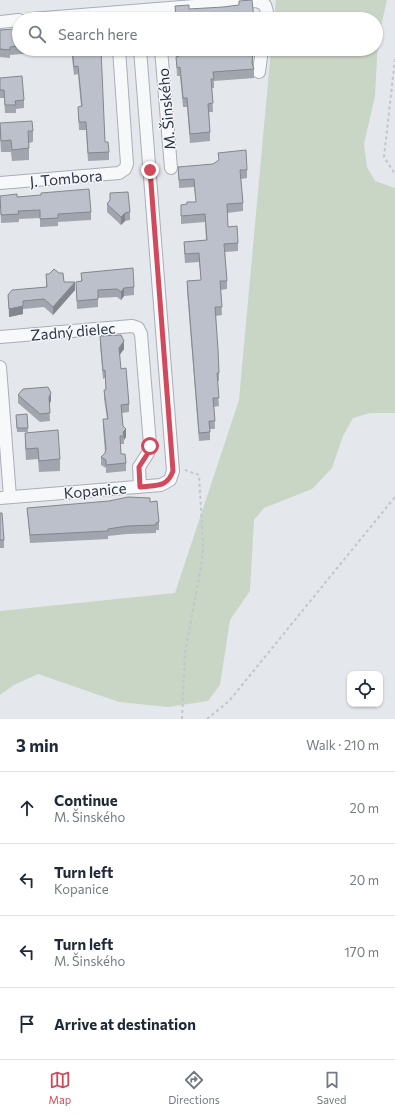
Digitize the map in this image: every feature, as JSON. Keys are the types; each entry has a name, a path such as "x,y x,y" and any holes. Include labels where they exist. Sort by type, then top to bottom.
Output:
{"street":[{"path":"173,12 257,1 264,5 267,12"},
{"path":"0,22 12,21"},
{"name":"J. Tombora","path":"0,183 119,173 125,169 127,164 119,56"},
{"name":"M. Šinského","path":"141,56 173,471"},
{"name":"M. Šinského","path":"162,56 172,168"},
{"path":"258,72 261,56"},
{"path":"150,170 185,167"},
{"name":"Zadný dielec","path":"0,337 132,326 138,328 141,334 150,446 148,453 139,467 140,487"},
{"name":"Kopanice","path":"0,367 5,498 161,485 170,480 173,471"}],"path":[{"path":"395,59 384,157 395,174"},
{"path":"173,471 182,470 199,476 203,542 202,561 186,653 182,719"},
{"path":"207,719 229,701 395,497"}],"green space":[{"path":"276,0 387,0 383,18 383,12 275,12"},
{"path":"270,56 377,56 375,96 364,144 367,167 375,181 395,188 395,413 370,413 353,418 343,436 332,468 312,489 264,508 254,520 250,591 230,620 220,685 208,701 168,707 119,702 38,674 14,685 0,695 0,611 175,593 239,400"}],"building":[{"path":"252,0 253,12 176,12 175,6 189,5 189,9 223,7 239,5 239,1"},
{"path":"12,29 12,47 10,47 10,50 0,49 0,30"},
{"path":"73,56 101,56 105,142 108,142 109,152 88,153 86,122 79,122 78,107 82,106 78,66 74,67"},
{"path":"252,56 252,63 254,69 213,72 214,79 211,79 213,103 208,104 210,132 190,134 187,98 183,98 180,67 177,68 176,57"},
{"path":"22,76 24,100 15,101 16,105 5,105 4,90 0,90 0,78"},
{"path":"32,121 33,131 28,131 29,148 12,150 11,140 1,141 0,123"},
{"path":"246,150 247,170 240,170 243,203 227,204 228,227 237,226 238,243 224,244 227,281 220,281 222,307 215,307 219,398 213,398 215,421 209,421 210,432 199,433 187,281 201,280 199,253 185,254 184,242 207,240 205,214 181,216 181,205 187,204 187,202 196,202 194,179 179,180 178,167 213,164 219,160 218,153"},
{"path":"89,189 91,212 58,214 58,218 40,219 40,210 18,211 19,214 1,215 0,196 17,194 17,197 41,195 41,193"},
{"path":"128,192 130,212 125,213 121,217 107,204 110,200 110,193"},
{"path":"133,268 134,287 124,288 121,292 117,289 98,290 98,299 77,301 76,282 82,281 81,273"},
{"path":"54,269 59,273 63,273 64,282 75,282 53,307 44,299 23,301 23,306 9,309 8,295 12,290 47,287 46,274 49,274"},
{"path":"121,335 124,341 119,348 121,369 126,368 129,404 121,405 123,426 126,429 123,432 124,436 120,436 121,454 125,454 126,463 106,465 106,460 101,457 105,453 106,449 103,419 108,419 104,390 106,390 105,370 103,371 100,336"},
{"path":"48,387 51,393 49,397 50,413 40,414 18,395 23,389"},
{"path":"27,414 28,428 17,428 16,415"},
{"path":"58,430 60,459 39,461 38,448 26,449 25,433"},
{"path":"128,497 150,498 150,502 157,501 159,522 156,523 156,525 127,526 108,529 108,531 30,535 27,508 109,501"},
{"path":"0,513 2,513 4,540 0,540"}],"route":[{"path":"150,170 173,471 170,480 161,485 140,487 139,467 142,460 148,453 150,446"}]}
